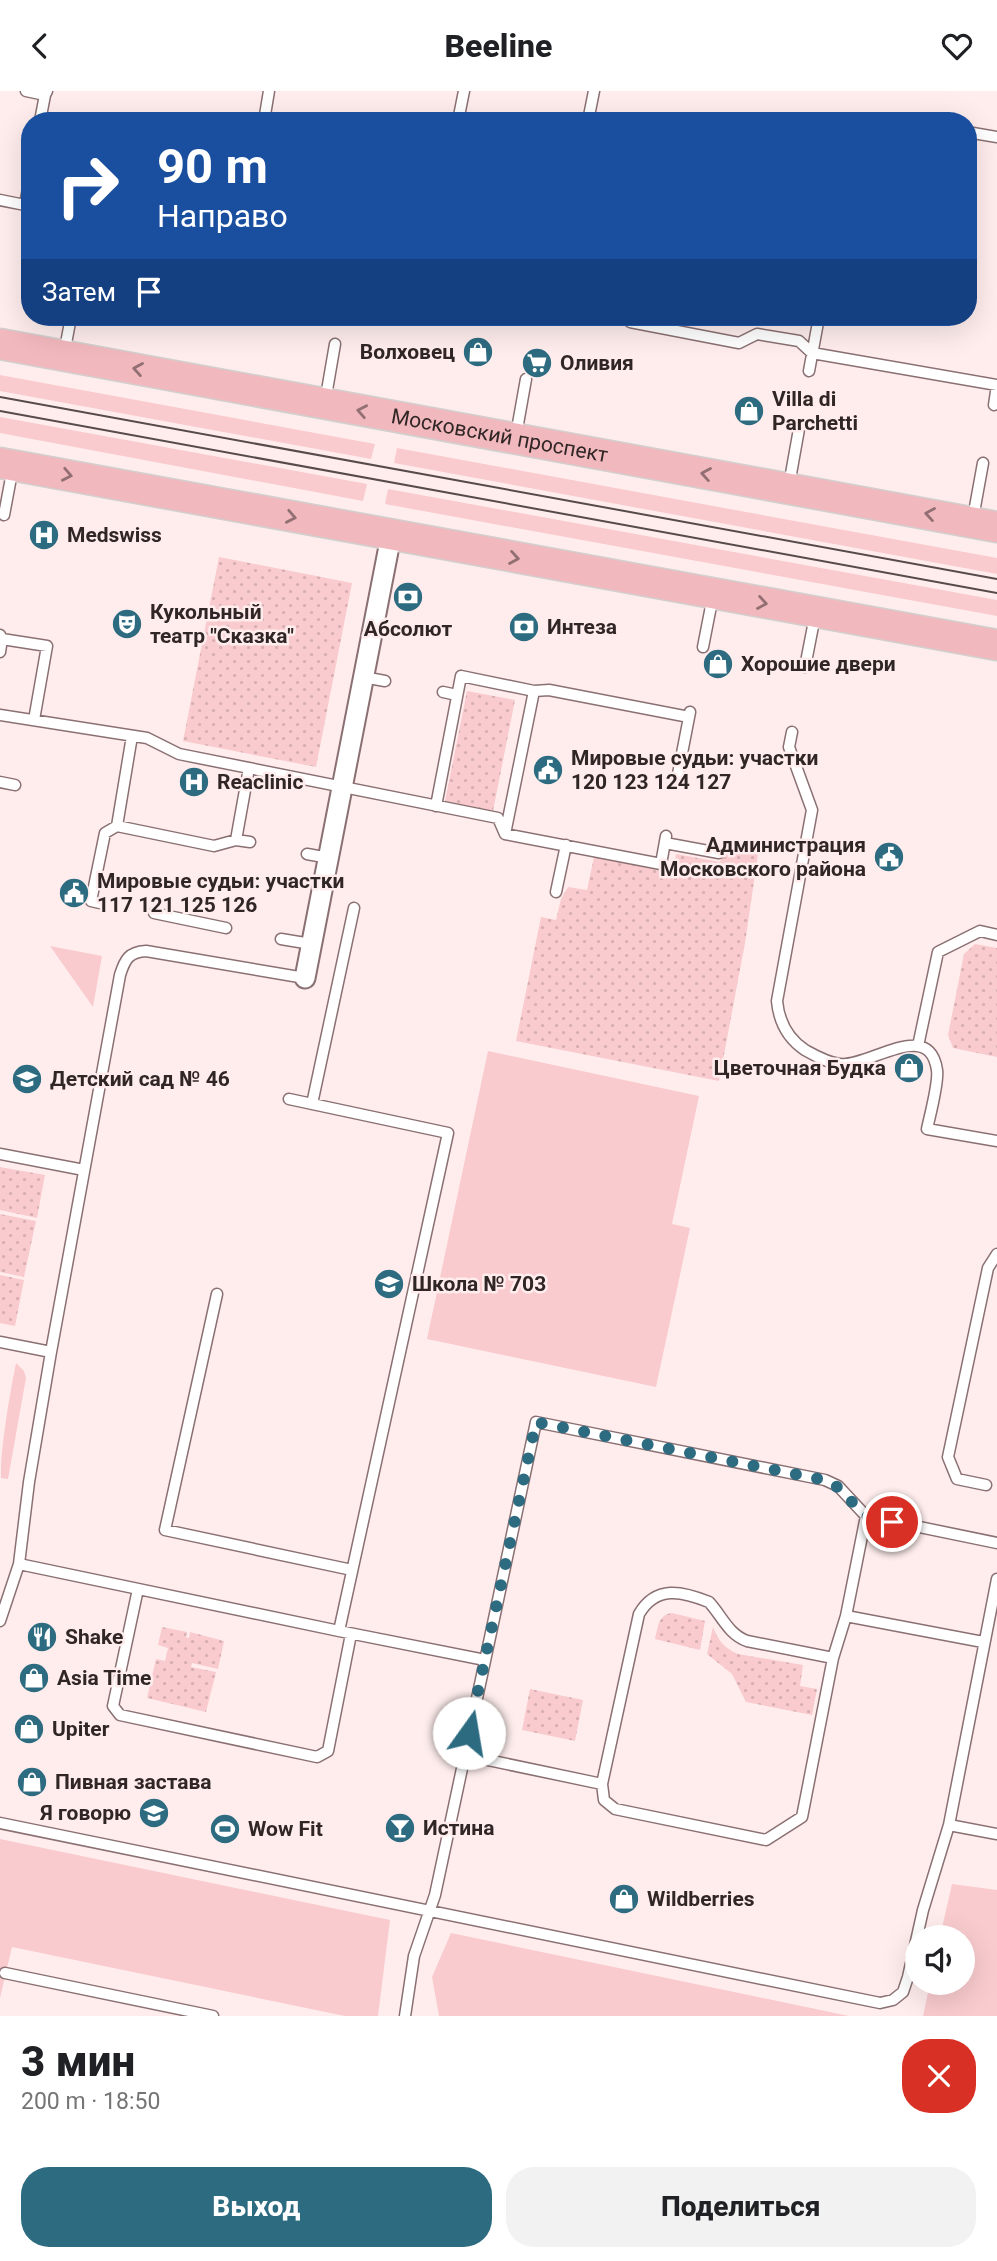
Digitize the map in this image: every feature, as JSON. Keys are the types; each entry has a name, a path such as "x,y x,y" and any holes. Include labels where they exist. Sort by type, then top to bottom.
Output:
{"main road":[{"name":"Московский проспект","path":"0,344 985,525"},
{"path":"6,464 997,645"}],"street":[{"path":"305,978 391,536"}],"lane":[{"path":"26,91 46,93 42,112"},
{"path":"266,112 269,91"},
{"path":"460,112 464,91"},
{"path":"590,112 594,91"},
{"path":"977,134 997,137"},
{"path":"0,200 21,204"},
{"path":"64,355 69,326"},
{"path":"655,326 740,343 757,334 799,341 812,353 997,385 994,405"},
{"path":"809,371 817,326"},
{"path":"324,404 335,344"},
{"path":"515,439 526,379"},
{"path":"789,489 799,429"},
{"path":"983,463 985,525"},
{"path":"4,515 6,464"},
{"path":"703,647 713,594"},
{"path":"805,667 816,613"},
{"path":"0,652 1,637 47,646 34,720"},
{"path":"436,806 461,676 534,691 549,690 689,714 678,774"},
{"path":"363,677 385,681"},
{"path":"505,834 534,691"},
{"path":"443,692 457,695"},
{"path":"0,715 147,738 179,754 498,818 505,834"},
{"path":"792,732 789,747 812,810 779,988 778,1018 787,1034 802,1048 819,1058 842,1065 874,1058 901,1045 918,1046 931,1053 937,1071 927,1129 997,1142"},
{"path":"117,826 132,736"},
{"path":"236,840 249,768"},
{"path":"0,782 15,785"},
{"path":"100,903 91,901 105,833 117,826 214,846 236,840 250,842"},
{"path":"505,834 660,864 665,840 719,853"},
{"path":"556,892 566,845"},
{"path":"307,854 328,858"},
{"path":"312,1104 354,908"},
{"path":"154,913 226,928"},
{"path":"918,1046 937,952 980,931 997,935"},
{"path":"281,939 311,944"},
{"path":"0,1621 19,1564 29,1482 51,1352 125,959 135,952 146,951 305,978"},
{"path":"289,1099 448,1133 339,1631"},
{"path":"0,1154 85,1170"},
{"path":"986,1485 957,1479 948,1457 988,1268 997,1254"},
{"path":"217,1294 164,1530 352,1570"},
{"path":"0,1342 51,1352"},
{"path":"404,2016 414,1956 431,1910 536,1422 825,1480 838,1486 866,1516 997,1543"},
{"path":"833,1658 747,1641 729,1630 709,1602 671,1593 657,1594 647,1601 639,1613 602,1784 604,1800 615,1809 765,1840 802,1817 833,1658 846,1616 866,1516"},
{"path":"19,1564 485,1660"},
{"path":"0,1823 880,2003 893,2000 903,1992 923,1910 949,1825 997,1579"},
{"path":"138,1589 113,1706 120,1715 317,1757 328,1751 351,1634"},
{"path":"846,1616 983,1642"},
{"path":"464,1755 602,1784"},
{"path":"949,1825 997,1834"},
{"path":"5,1973 213,2016"}],"shaded area":[{"path":"0,375 375,444 371,459 0,391"},
{"path":"0,417 367,484 363,501 0,433"},
{"path":"397,448 997,558 997,574 394,463"},
{"path":"388,489 997,600 997,616 385,504"},
{"path":"219,557 352,583 316,767 183,741"},
{"path":"467,691 515,700 493,811 445,801"},
{"path":"724,847 758,854 745,943 719,1081 516,1041 541,917 556,920 561,899 568,887 587,890 594,857 673,873 676,854 720,862"},
{"path":"975,944 997,948 997,1057 953,1048 948,1035 964,954"},
{"path":"50,946 102,956 93,1007"},
{"path":"488,1051 699,1096 672,1224 690,1228 656,1387 427,1339"},
{"path":"0,1167 45,1175 37,1218 0,1210"},
{"path":"0,1214 36,1221 24,1277 0,1272"},
{"path":"0,1275 24,1280 15,1326 0,1323"},
{"path":"16,1363 24,1371 26,1378 8,1479 1,1478 1,1466"},
{"path":"672,1613 705,1621 700,1650 655,1639 661,1619"},
{"path":"162,1627 187,1632 186,1637 189,1638 190,1632 224,1641 218,1669 192,1663 191,1667 216,1672 206,1712 147,1698 156,1659 165,1661 168,1648 158,1645"},
{"path":"713,1627 722,1643 738,1654 803,1665 800,1686 817,1689 812,1715 746,1702 732,1674 707,1654"},
{"path":"530,1689 583,1700 575,1741 522,1730"},
{"path":"0,1839 390,1920 378,2016 345,2016 12,1947 0,1998"},
{"path":"952,1884 997,1890 997,2016 923,2016 927,1995 975,1995 975,1925 943,1925"},
{"path":"451,1933 849,2016 439,2016 432,1977"}],"tram line":[{"path":"0,397 997,579"},
{"path":"0,411 997,593"}],"place":[{"name":"Волховец","path":"478,352"},
{"name":"Оливия","path":"537,363"},
{"name":"Villa di Parchetti","path":"749,411"},
{"name":"Medswiss","path":"44,535"},
{"name":"Абсолют","path":"408,597"},
{"name":"Кукольный театр \"Сказка\"","path":"127,624"},
{"name":"Интеза","path":"524,627"},
{"name":"Хорошие двери","path":"718,664"},
{"name":"Мировые судьи: участки 120 123 124 127","path":"548,770"},
{"name":"Reaclinic","path":"194,782"},
{"name":"Администрация Московского района","path":"889,857"},
{"name":"Мировые судьи: участки 117 121 125 126","path":"74,893"},
{"name":"Цветочная Будка","path":"909,1068"},
{"name":"Детский сад № 46","path":"27,1079"},
{"name":"Школа № 703","path":"389,1284"},
{"name":"Shake","path":"42,1637"},
{"name":"Asia Time","path":"34,1678"},
{"name":"Upiter","path":"29,1729"},
{"name":"Пивная застава","path":"32,1782"},
{"name":"Я говорю","path":"154,1813"},
{"name":"Истина","path":"400,1828"},
{"name":"Wow Fit","path":"225,1829"},
{"name":"Wildberries","path":"624,1899"}],"route":[{"path":"469,1733 536,1422 825,1480 838,1486 866,1516 892,1522"}]}
